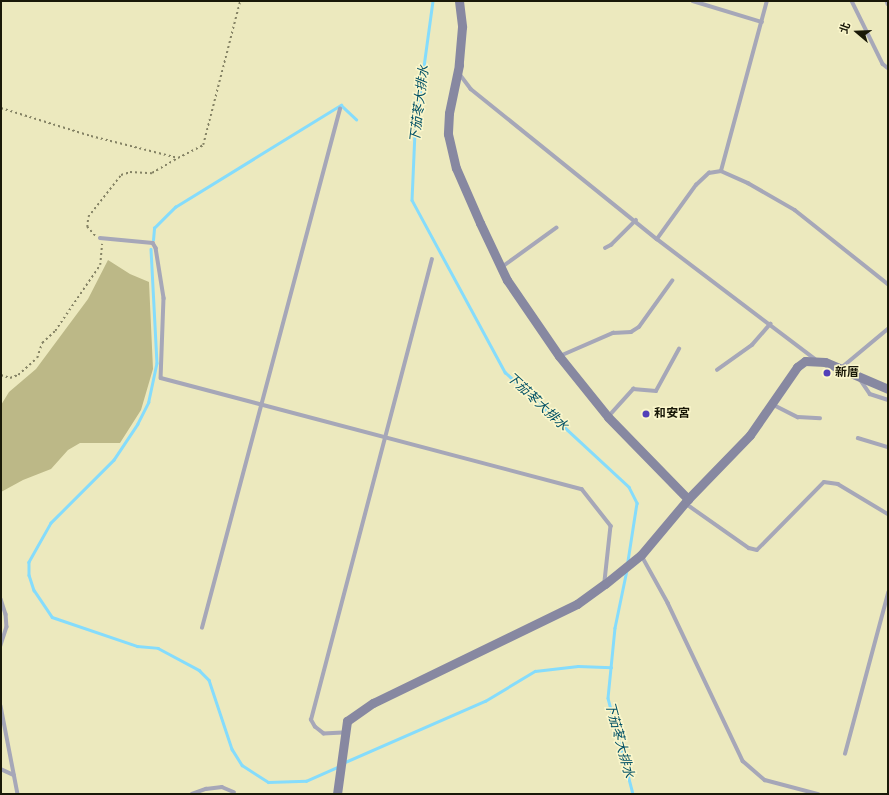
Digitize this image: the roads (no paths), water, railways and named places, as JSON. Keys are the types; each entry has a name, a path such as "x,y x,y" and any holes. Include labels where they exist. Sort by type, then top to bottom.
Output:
{"street":[{"path":"458,1 462,27 458,72 449,113 448,134 456,168 501,268 526,310 558,356 608,417 686,501"},
{"path":"337,794 342,770 343,733 346,721 374,703 577,604 605,584 641,555 686,501 750,435 797,367 805,361 816,360 840,368 888,389"}],"lane":[{"path":"693,1 762,22"},
{"path":"721,170 767,1"},
{"path":"852,1 883,64 888,68"},
{"path":"458,72 471,89 636,220 657,239 816,360"},
{"path":"202,628 340,109"},
{"path":"657,239 696,185 709,173 721,170 748,182 795,210 888,284"},
{"path":"605,248 611,245 636,220"},
{"path":"501,268 556,228"},
{"path":"100,238 153,243 156,248 164,298 161,378 582,489 611,526 605,584"},
{"path":"343,733 324,734 315,727 311,720 432,260"},
{"path":"558,356 614,333 631,332 640,328 672,281"},
{"path":"717,370 752,345 770,324"},
{"path":"840,368 888,329"},
{"path":"608,417 633,389 656,391 679,349"},
{"path":"857,375 870,394 888,400"},
{"path":"771,403 798,417 820,418"},
{"path":"858,438 888,447"},
{"path":"686,501 749,548 757,550 824,482 838,484 888,514"},
{"path":"641,555 668,603 743,761 764,780 818,794"},
{"path":"845,754 888,593"},
{"path":"1,599 6,614 7,627 1,646"},
{"path":"1,706 18,794"},
{"path":"1,768 14,775"},
{"path":"192,794 206,789 222,787 234,792"}],"waterway":[{"name":"下茄苳大排水","path":"433,1 415,132 412,200 505,372 629,487 637,503 628,561"},
{"path":"153,240 154,228 175,207 341,105 356,119"},
{"path":"151,249 157,363 149,402 138,424 114,460 51,523 29,562 29,575 34,590 52,617 137,646 158,648 199,670 209,680 232,749 242,765 268,782 306,781 339,766"},
{"name":"下茄苳大排水","path":"627,570 615,628 608,698 633,794"},
{"path":"343,763 485,701 535,671 578,666 611,667"}],"place":[{"name":"新厝","path":"827,373"},
{"name":"和安宮","path":"646,414"}]}
